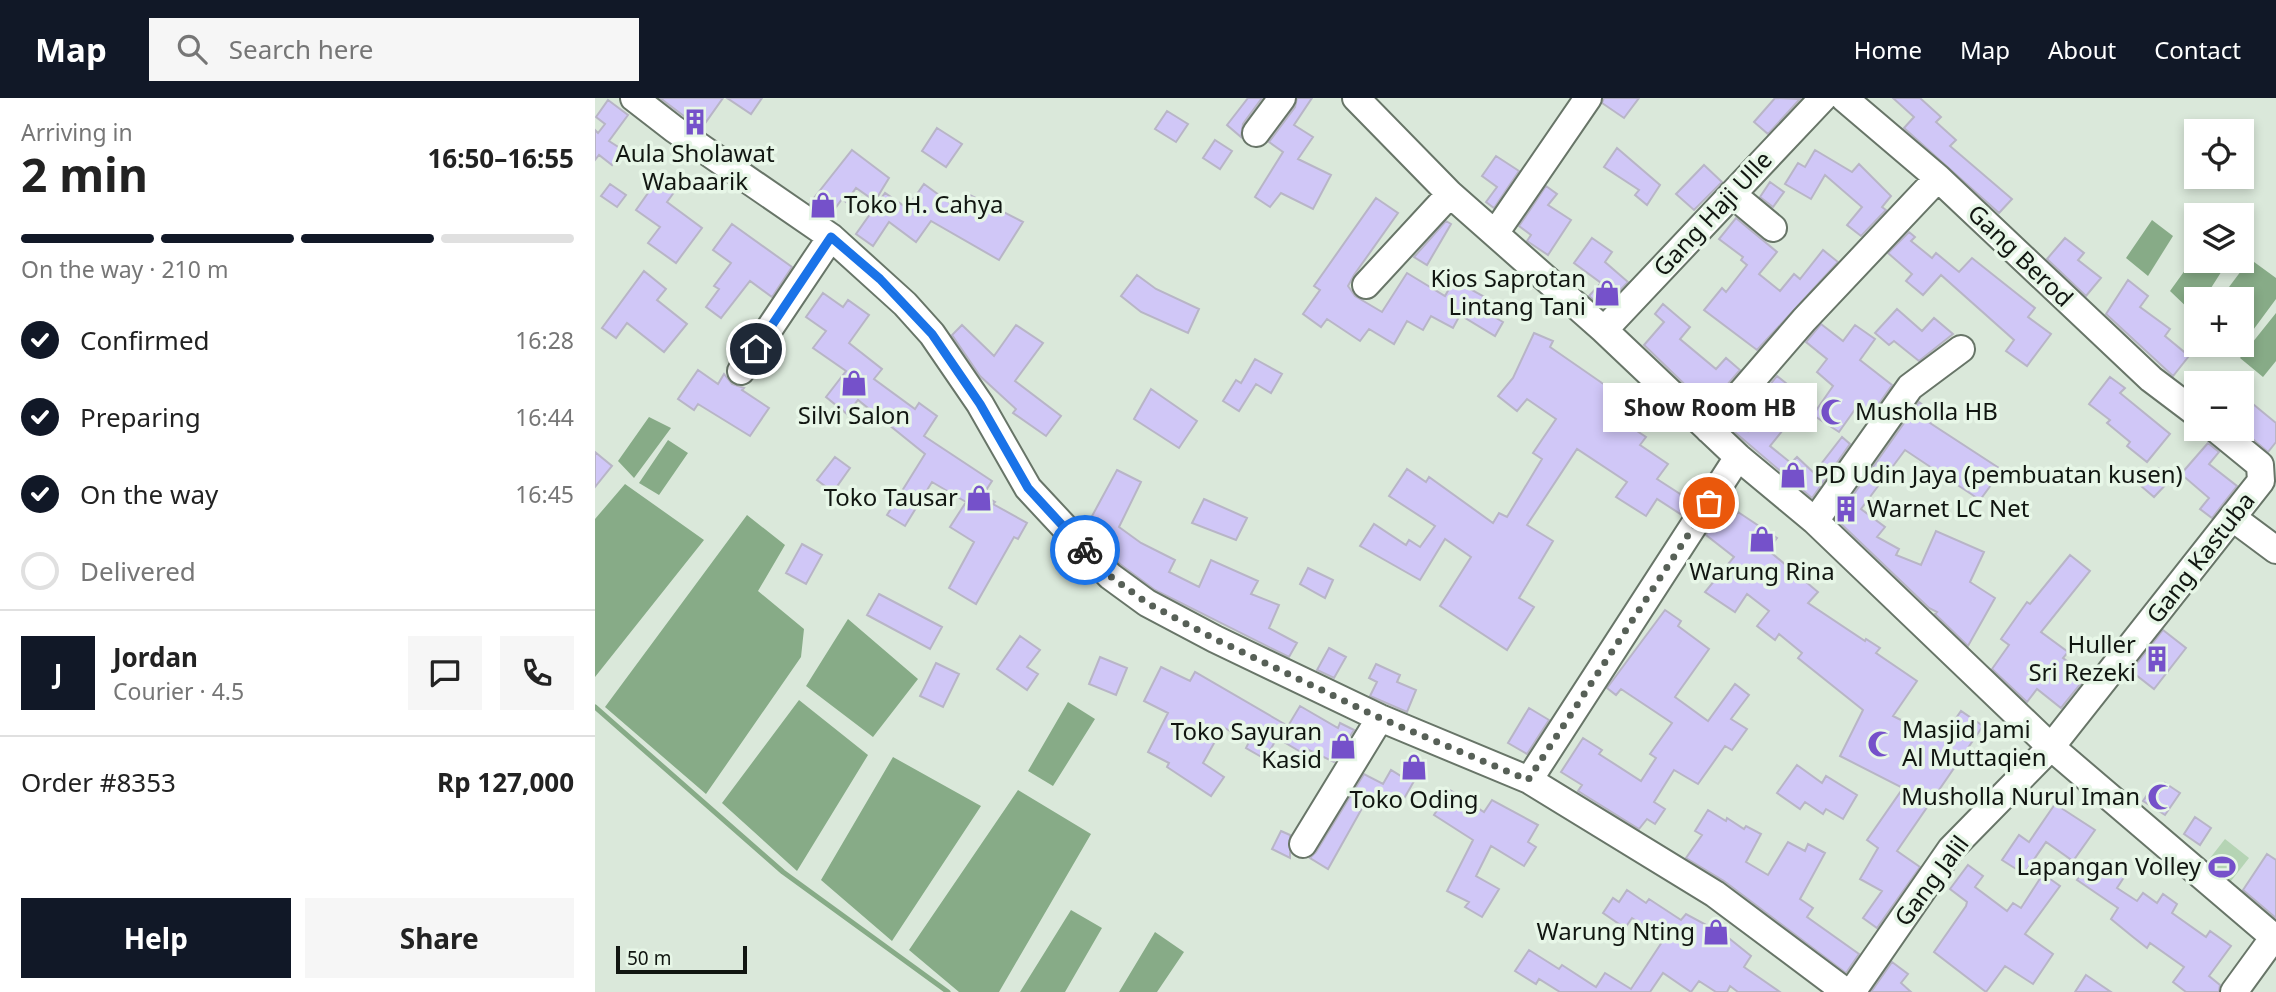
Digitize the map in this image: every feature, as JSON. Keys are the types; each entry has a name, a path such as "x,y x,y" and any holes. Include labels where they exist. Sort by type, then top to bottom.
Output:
{"street":[{"path":"633,98 831,237 880,279 932,334 980,404 1028,488 1110,576 1147,603 1215,639 1380,718 1528,780 1715,894 1846,992"},
{"path":"1256,132 1282,98"},
{"path":"1356,98 1450,194 1604,330 1738,457 1815,521 2051,747 2275,938 2234,992"},
{"path":"1496,232 1588,98"},
{"name":"Gang Haji Ulle","path":"1604,330 1823,98"},
{"name":"Gang Berod","path":"1844,98 1938,178 2121,352 2184,403"},
{"path":"1709,430 1804,320 1938,178"},
{"path":"1366,285 1450,194"},
{"path":"1732,194 1773,228"},
{"path":"741,371 831,237"},
{"path":"1815,521 1910,387 1961,349"},
{"name":"Gang Kastuba","path":"2051,747 2261,481 2260,465 2231,441"},
{"path":"1528,780 1738,457"},
{"path":"2233,518 2276,550"},
{"path":"1303,844 1380,718"},
{"name":"Gang Jalil","path":"1846,992 1951,849 2051,747"}],"shaded area":[{"path":"2152,220 2173,236 2148,276 2126,258"},
{"path":"2254,262 2276,278 2276,299 2254,329 2254,287 2229,287 2240,273 2254,273"},
{"path":"2184,272 2221,273 2212,287 2184,287 2184,304 2170,291"},
{"path":"2276,313 2276,361 2263,377 2240,358 2254,357 2254,340"},
{"path":"649,417 671,428 634,478 618,461"},
{"path":"668,440 688,453 659,495 639,483"},
{"path":"625,484 704,540 595,677 595,519"},
{"path":"747,515 785,545 758,591 804,629 801,657 706,794 605,707"},
{"path":"848,619 918,679 873,737 806,686"},
{"path":"799,700 868,755 797,871 722,803"},
{"path":"1068,702 1095,719 1053,786 1028,771"},
{"path":"893,757 981,806 892,941 821,880"},
{"path":"1018,790 1091,834 999,992 959,992 909,950"},
{"name":"Lapangan Volley","path":"2225,839 2249,858 2220,895 2196,876"},
{"path":"1071,910 1102,928 1065,992 1020,992"},
{"path":"1155,932 1184,952 1157,992 1119,992"}],"building":[{"name":"Aula Sholawat Wabaarik","path":"660,98 723,98 701,129"},
{"path":"727,98 762,98 751,114"},
{"path":"1248,98 1262,98 1243,124 1241,137 1227,125"},
{"path":"1297,98 1312,98 1294,125 1313,137 1298,159 1331,175 1313,209 1281,193 1270,207 1255,197 1283,152 1269,142 1295,107"},
{"path":"1604,98 1639,98 1624,118 1602,103"},
{"path":"1775,98 1800,99 1768,134 1754,122"},
{"path":"1893,98 1920,98 1941,117 1936,122 1956,140 1950,146 2012,199 1999,213 1904,128 1914,117"},
{"path":"608,100 628,115 609,141 623,150 612,165 599,155 595,160 595,130 598,133 605,124 596,117"},
{"path":"1167,111 1188,124 1176,142 1155,129"},
{"path":"937,128 962,144 946,167 922,151"},
{"path":"1215,140 1232,151 1220,169 1203,158"},
{"path":"1617,148 1660,185 1647,205 1635,195 1639,190 1604,167"},
{"path":"852,150 889,178 875,201 856,188 846,202 842,199 829,217 810,203"},
{"path":"1815,150 1852,172 1859,164 1891,196 1882,207 1886,210 1861,236 1847,225 1862,207 1825,175 1811,199 1785,184 1798,163 1805,167"},
{"path":"1496,156 1519,171 1494,208 1486,202 1497,187 1482,176"},
{"path":"1704,165 1722,182 1694,210 1676,194"},
{"path":"663,172 680,184 667,202 702,228 676,263 648,243 660,227 636,210"},
{"path":"1770,182 1784,192 1773,207 1760,197"},
{"path":"610,184 626,195 617,207 601,196"},
{"path":"924,184 961,211 970,195 1023,222 999,260 931,221 916,242 889,222 873,246 856,234 885,193 907,208"},
{"path":"1546,186 1557,194 1548,205 1571,220 1548,255 1527,241 1531,235 1519,226"},
{"path":"1376,198 1398,213 1348,286 1355,296 1382,312 1407,273 1445,296 1454,280 1492,301 1484,311 1503,322 1495,336 1460,315 1453,328 1431,316 1423,330 1407,321 1394,344 1369,329 1360,341 1327,319 1321,327 1303,314 1320,290 1314,286"},
{"path":"1736,218 1777,252 1759,274 1780,291 1794,274 1800,279 1823,250 1838,262 1757,350 1704,310 1722,288 1726,292 1747,265 1741,260 1743,257 1719,239"},
{"path":"1446,221 1451,224 1427,265 1414,257"},
{"path":"732,224 792,267 772,297 750,281 721,318 706,307 719,289 714,286 731,263 713,250"},
{"path":"1909,232 1915,237 1911,241 1932,258 1936,253 1959,272 1972,258 2035,308 2028,317 2051,334 2027,366 2006,351 2014,340 1941,275 1923,295 1906,281 1912,274 1888,253"},
{"path":"1592,238 1612,252 1605,262 1628,282 1603,308 1589,296 1601,283 1574,263"},
{"path":"2065,238 2084,253 2078,260 2101,278 2086,296 2047,259"},
{"path":"644,271 666,289 657,300 687,324 664,352 627,323 616,338 602,328"},
{"path":"1137,275 1156,289 1199,309 1188,333 1141,312 1121,296"},
{"path":"2128,280 2148,296 2140,307 2170,329 2165,336 2184,352 2184,357 2188,357 2173,376 2106,314"},
{"path":"823,293 843,307 848,300 869,315 849,343 882,369 874,379 915,409 919,403 937,416 924,436 992,481 983,495 995,502 993,504 1027,523 1018,539 1014,537 976,604 949,588 974,542 950,527 966,502 932,482 905,526 887,515 925,454 858,400 847,414 826,397 846,371 813,348 826,331 806,317"},
{"path":"1663,304 1690,327 1680,339 1716,369 1726,358 1740,370 1708,407 1644,345 1664,322 1655,314"},
{"path":"1897,309 1922,331 1934,318 1953,334 1919,361 1894,341 1889,345 1875,333"},
{"path":"1821,324 1843,341 1855,325 1875,339 1860,360 1892,385 1869,418 1856,408 1839,432 1813,415 1833,386 1817,372 1827,359 1806,342"},
{"path":"962,325 994,356 1016,325 1043,343 1015,381 1061,416 1046,436 1013,413 1016,409 980,376 952,335"},
{"path":"1534,333 1553,341 1550,347 1602,383 1620,394 1625,388 1636,397 1624,411 1640,421 1634,429 1646,437 1640,445 1668,464 1657,479 1691,501 1682,515 1657,499 1646,516 1616,497 1627,482 1577,449 1527,525 1553,541 1519,598 1534,607 1507,650 1440,606 1471,557 1445,539 1420,580 1360,546 1374,524 1406,545 1409,540 1420,547 1435,526 1389,496 1407,469 1426,482 1429,477 1493,523 1499,513 1507,517 1542,459 1533,453 1556,419 1527,399 1517,411 1498,396 1513,378"},
{"path":"1255,359 1282,374 1271,393 1256,384 1239,411 1223,401 1236,380 1241,383"},
{"path":"698,370 718,384 724,374 732,384 744,388 742,390 769,408 750,436 698,404 694,410 678,399"},
{"path":"1777,376 1807,400 1770,446 1791,463 1797,457 1814,473 1842,437 1850,444 1812,498 1731,429 1736,422 1748,431 1774,399 1765,391"},
{"path":"2110,377 2125,388 2120,393 2170,434 2147,462 2127,446 2130,442 2107,423 2110,420 2089,404"},
{"path":"1151,389 1197,421 1179,448 1134,419"},
{"path":"1919,402 1936,415 1930,423 2002,470 1980,500 1905,450 1861,509 1885,527 1877,537 1899,549 1896,555 1921,565 1936,531 1984,552 1970,582 1995,598 1968,646 1935,614 1937,612 1929,608 1836,519"},
{"path":"2254,405 2276,423 2276,442 2268,452 2254,440"},
{"path":"2208,443 2219,452 2209,464 2237,486 2212,518 2200,509 2209,498 2181,474"},
{"path":"595,452 612,466 595,487"},
{"path":"835,457 850,468 833,492 817,480"},
{"path":"2158,468 2171,479 2154,497 2141,486"},
{"path":"1117,470 1141,482 1119,527 1141,543 1175,560 1169,572 1199,587 1211,560 1258,581 1251,594 1279,605 1269,628 1297,643 1289,657 1155,590 1120,564 1109,552 1112,547 1098,540 1082,523 1085,516 1091,518"},
{"path":"1204,499 1247,518 1236,540 1192,523"},
{"path":"1724,508 1735,516 1738,512 1777,538 1768,550 1818,592 1808,603 1880,648 1876,653 1917,681 1893,716 1941,740 1961,711 1983,726 1897,851 1920,867 1877,928 1863,918 1882,891 1860,879 1878,848 1867,840 1903,788 1840,756 1863,710 1798,658 1802,653 1779,634 1775,640 1757,626 1769,611 1747,594 1735,612 1705,592 1734,557 1706,535"},
{"path":"802,544 822,555 806,584 786,573"},
{"path":"2070,555 2090,571 2041,632 2068,652 2063,658 2087,676 2061,708 2037,689 2027,702 1992,669 2009,645 2001,639 2027,602 2030,604"},
{"path":"1308,568 1333,580 1325,598 1300,584"},
{"path":"879,594 942,627 930,649 867,615"},
{"path":"1665,610 1681,621 1678,626 1709,649 1675,697 1708,721 1735,684 1749,695 1731,719 1747,729 1732,750 1725,746 1698,784 1674,770 1654,802 1665,809 1655,824 1647,819 1639,829 1578,791 1582,785 1561,772 1583,738 1602,750 1599,754 1641,781 1656,758 1650,754 1672,723 1621,689 1616,695 1607,688"},
{"name":"Huller Sri Rezeki","path":"2163,630 2186,648 2154,689 2131,671"},
{"path":"1020,636 1040,650 1027,667 1038,674 1027,690 997,669"},
{"path":"1329,648 1346,657 1334,678 1317,670"},
{"path":"1100,657 1127,668 1116,695 1089,684"},
{"path":"936,663 959,674 943,707 920,696"},
{"path":"1376,664 1400,675 1397,682 1416,690 1407,712 1370,696 1377,682 1369,678"},
{"path":"1161,667 1190,681 1195,672 1288,726 1300,706 1338,728 1340,723 1354,730 1334,762 1307,749 1304,754 1277,738 1265,759 1246,748 1249,742 1223,727 1203,763 1224,777 1211,796 1167,767 1169,763 1148,752 1168,713 1144,701"},
{"path":"1529,708 1549,720 1527,754 1508,743"},
{"path":"1413,755 1425,762 1398,809 1370,794 1328,869 1310,858 1364,774 1383,784 1391,770 1401,776"},
{"path":"1797,765 1822,783 1826,776 1857,795 1843,819 1826,809 1823,814 1805,802 1800,809 1777,793"},
{"name":"Musholla Nurul Iman","path":"2165,783 2180,793 2165,815 2143,801 2152,788 2159,793"},
{"path":"1450,790 1484,812 1492,800 1538,825 1528,842 1536,847 1524,866 1491,846 1476,876 1499,889 1482,917 1465,907 1469,902 1447,891 1473,840 1434,815"},
{"path":"2055,804 2095,830 2073,861 2046,842 2024,874 2002,860 2019,835 2029,842"},
{"path":"1708,810 1726,821 1727,818 1744,829 1746,826 1761,834 1746,862 1768,875 1788,842 1805,851 1808,844 1825,853 1800,899 1813,908 1807,917 1859,954 1846,973 1724,881 1686,858 1702,835 1695,831"},
{"path":"2195,817 2211,828 2200,845 2184,834"},
{"path":"1281,831 1290,835 1290,858 1272,849"},
{"path":"2267,854 2276,860 2276,918 2243,890"},
{"path":"2114,862 2128,871 2117,888 2137,901 2143,893 2157,903 2163,894 2177,904 2172,913 2206,937 2210,931 2231,946 2209,976 2220,985 2219,992 2186,992 2173,982 2184,967 2150,943 2147,948 2133,937 2111,919 2118,908 2077,880 2087,865 2104,877"},
{"path":"1968,865 1983,876 1975,887 2007,911 2013,903 2021,908 2043,874 2060,886 2025,934 2053,954 2033,984 2005,966 1986,992 1934,952 1966,906 1967,902 1950,889"},
{"path":"1627,890 1646,903 1649,899 1681,920 1686,914 1725,935 1751,956 1744,967 1780,992 1738,992 1730,986 1727,992 1716,992 1699,981 1691,992 1663,973 1650,992 1560,992 1539,979 1536,984 1515,971 1529,950 1559,969 1562,965 1596,987 1605,973 1631,989 1664,939 1632,918 1625,928 1603,913 1613,898 1619,902"},
{"path":"1892,962 1908,974 1901,983 1911,992 1871,992"},
{"path":"2086,975 2111,992 2075,992"}],"waterway":[{"path":"595,707 783,872 948,992"}],"way so far":[{"path":"1085,550 1110,576 1147,603 1215,639 1380,718 1528,780 1709,503"}],"place":[{"name":"Aula Sholawat Wabaarik","path":"695,122"},
{"name":"Toko H. Cahya","path":"823,205"},
{"name":"Kios Saprotan Lintang Tani","path":"1607,293"},
{"name":"Silvi Salon","path":"854,383"},
{"name":"Musholla HB","path":"1834,412"},
{"name":"PD Udin Jaya (pembuatan kusen)","path":"1793,475"},
{"name":"Toko Tausar","path":"979,498"},
{"name":"Show Room HB","path":"1709,503"},
{"name":"Warnet LC Net","path":"1846,509"},
{"name":"Warung Rina","path":"1762,539"},
{"name":"Huller Sri Rezeki","path":"2157,659"},
{"name":"Masjid Jami Al Muttaqien","path":"1881,744"},
{"name":"Toko Sayuran Kasid","path":"1343,746"},
{"name":"Toko Oding","path":"1414,767"},
{"name":"Musholla Nurul Iman","path":"2161,797"},
{"name":"Lapangan Volley","path":"2222,867"},
{"name":"Warung Nting","path":"1716,932"}],"route":[{"path":"756,349 831,237 880,279 932,334 980,404 1028,488 1085,550"}]}
